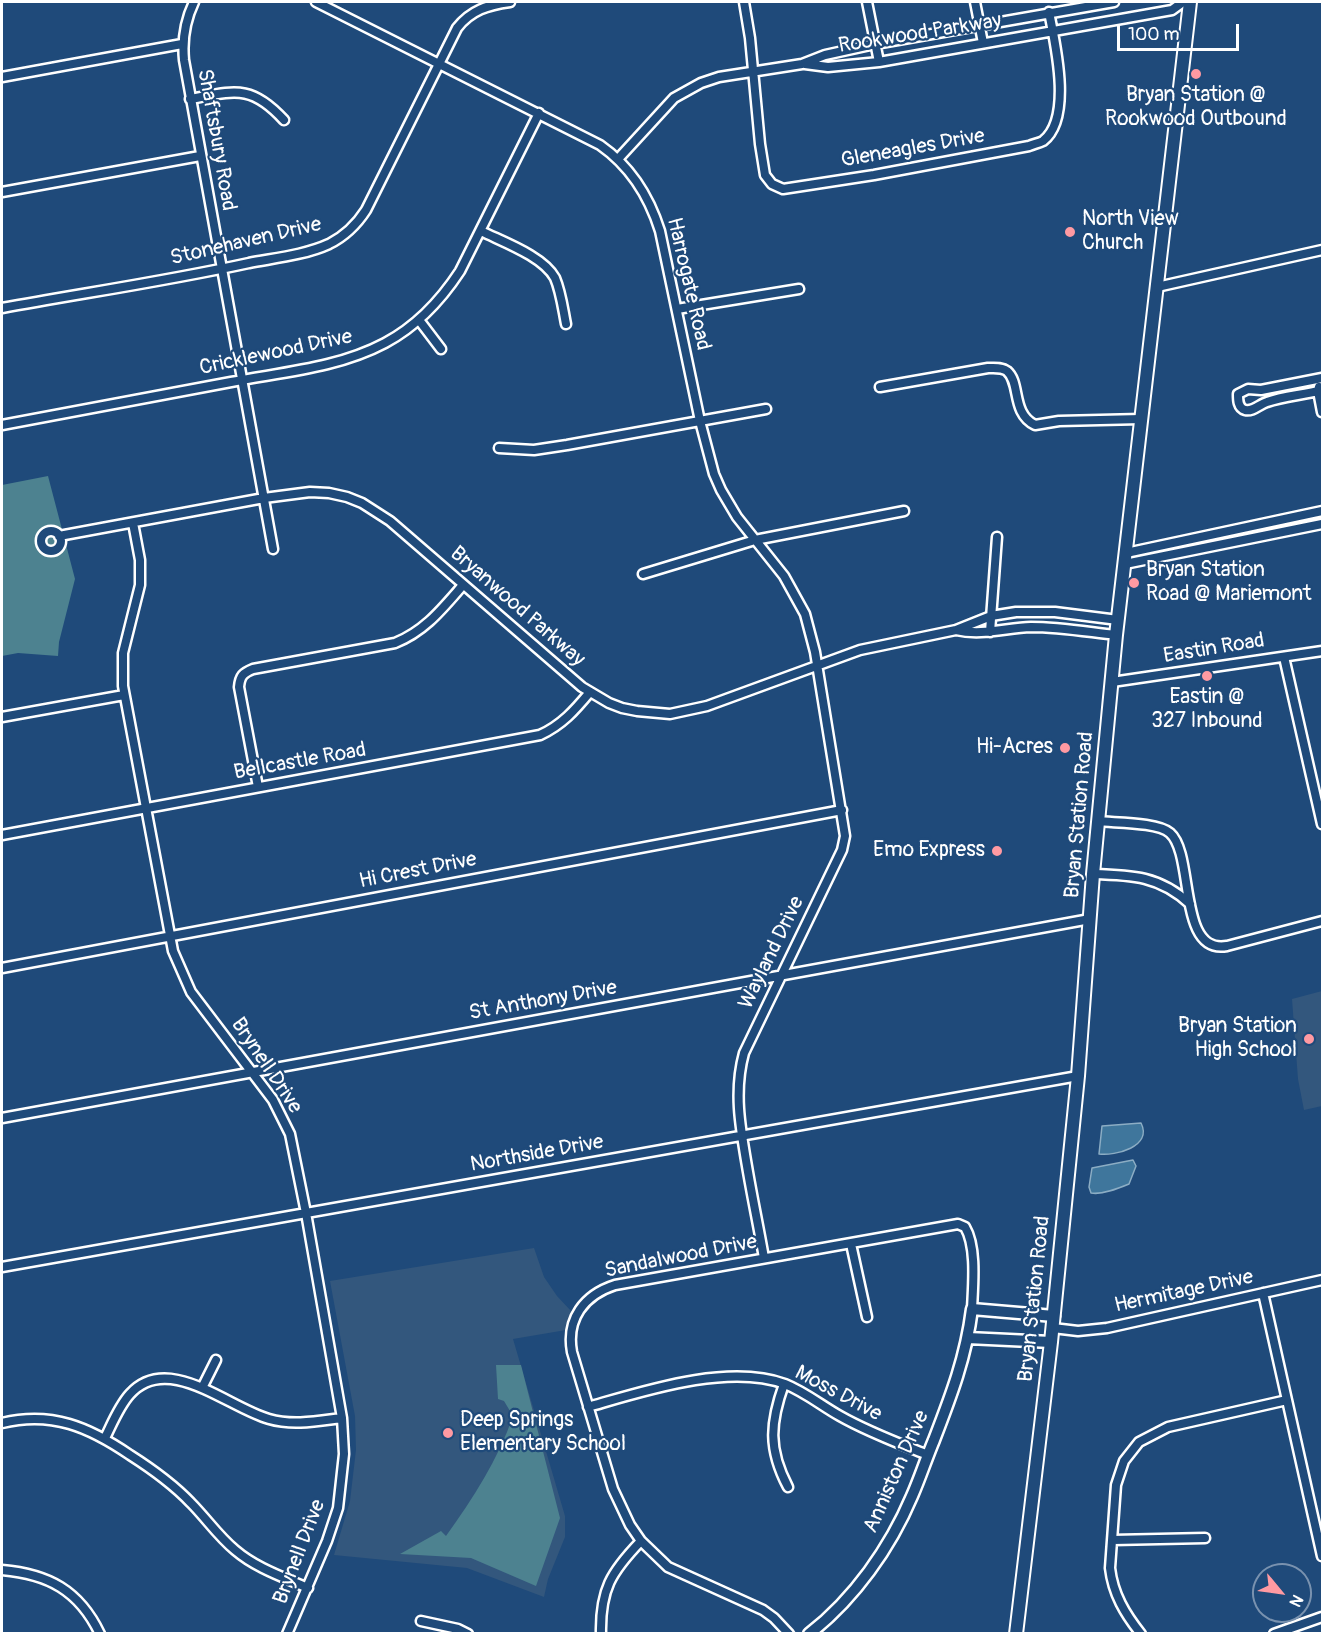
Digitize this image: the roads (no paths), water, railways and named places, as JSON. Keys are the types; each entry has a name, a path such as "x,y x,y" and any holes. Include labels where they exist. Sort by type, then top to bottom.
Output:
{"main road":[{"name":"Bryan Station Road","path":"1016,1634 1051,1342 1078,1076 1093,874 1116,635 1190,2"}],"street":[{"name":"Shaftsbury Road","path":"194,2 186,22 182,44 200,156 273,549"},
{"name":"Harrogate Road","path":"316,2 330,4 439,63 600,145 618,159 642,188 655,216 700,421 708,454 721,490 737,517 784,576 801,603 817,665"},
{"name":"Stonehaven Drive","path":"2,308 221,270 329,244 352,228 366,210 439,63 464,19 486,6 510,2"},
{"path":"744,2 753,71"},
{"path":"867,2 879,62"},
{"path":"975,2 983,43"},
{"name":"Rookwood Parkway","path":"618,159 674,98 701,83 718,77 802,64 825,55 875,44 1089,4 1114,2"},
{"name":"Rookwood Parkway","path":"802,64 828,67 879,62 1172,10 1183,2"},
{"path":"1089,4 1093,23"},
{"name":"Gleneagles Drive","path":"753,71 760,144 768,179 783,189 1018,148 1043,140 1053,126 1059,102 1059,82 1049,12"},
{"path":"2,77 182,44"},
{"path":"190,99 237,92 250,94 271,105 284,120"},
{"name":"Cricklewood Drive","path":"2,425 299,371 352,357 387,342 419,320 448,290 481,231 539,113"},
{"path":"2,192 200,156"},
{"path":"481,231 541,262 550,270 556,280 566,324"},
{"path":"1157,287 1323,250"},
{"path":"677,309 799,289"},
{"path":"419,320 441,349"},
{"path":"880,387 988,368 1002,368 1007,370 1012,378 1022,413 1035,425 1059,421 1141,419"},
{"path":"1320,391 1265,402 1252,410 1245,410 1239,406 1238,401 1238,394 1248,389 1261,390 1322,378 1320,391 1323,412"},
{"path":"499,448 516,450 558,447 766,409"},
{"name":"Bryanwood Parkway","path":"59,536 264,498 310,492 329,493 362,503 390,521 590,692 622,708 653,713 670,714 707,706 860,650 956,630 991,616 1016,612 1055,612 1118,620"},
{"path":"1125,559 1323,511"},
{"path":"643,574 755,540 904,512"},
{"name":"Brynell Drive","path":"133,523 141,573 123,653 124,695 170,936 178,966 191,992 273,1100 290,1134 342,1418 344,1463 338,1508 308,1588 287,1634"},
{"path":"1125,559 1323,524"},
{"path":"990,632 997,537"},
{"path":"258,788 239,687 243,674 253,669 403,640 429,624 463,585"},
{"name":"Bryanwood Parkway","path":"956,630 967,633 1015,628 1054,628 1116,635"},
{"name":"Eastin Road","path":"1112,682 1323,651"},
{"path":"1284,657 1323,824"},
{"name":"Wayland Drive","path":"764,1258 742,1137 738,1103 741,1066 744,1053 842,850 845,836 817,665"},
{"name":"Bellcastle Road","path":"2,836 540,735 553,729 568,717 590,692"},
{"path":"2,717 124,695"},
{"name":"Hi Crest Drive","path":"2,968 842,810"},
{"path":"1098,821 1156,827 1170,833 1178,844 1190,904 1199,934 1209,944 1221,947 1323,921"},
{"path":"1093,874 1148,879 1174,891 1190,904"},
{"name":"St Anthony Drive","path":"2,1118 1090,919"},
{"name":"Northside Drive","path":"2,1267 1078,1076"},
{"name":"Sandalwood Drive","path":"789,1634 763,1610 668,1567 641,1541 618,1503 570,1342 573,1322 578,1310 595,1293 615,1285 958,1224 965,1227"},
{"name":"Anniston Drive","path":"809,1634 850,1593 880,1556 902,1517 956,1383 968,1338 972,1309 973,1274 970,1239 965,1227"},
{"path":"851,1244 867,1317"},
{"name":"Hermitage Drive","path":"1053,1322 1078,1331 1107,1328 1323,1280"},
{"path":"1263,1293 1323,1556"},
{"path":"972,1309 1053,1322"},
{"path":"968,1338 1051,1342"},
{"path":"202,1388 216,1360"},
{"name":"Moss Drive","path":"588,1407 695,1380 742,1378 767,1380 784,1384 864,1429 928,1455"},
{"path":"105,1438 129,1395 148,1382 167,1379 188,1382 251,1412 278,1421 300,1423 342,1418"},
{"path":"784,1384 773,1423 772,1440 778,1465 788,1487"},
{"path":"1141,1634 1125,1613 1115,1592 1110,1568 1116,1485 1128,1455 1139,1442 1168,1427 1287,1400"},
{"path":"2,1423 47,1419 69,1424 105,1438 171,1485 235,1551 268,1570 308,1588"},
{"path":"1113,1540 1205,1538"},
{"path":"601,1634 601,1607 607,1584 624,1559 641,1541"},
{"path":"2,1570 38,1576 67,1591 88,1613 99,1634"},
{"path":"1274,1634 1323,1617"},
{"path":"421,1621 458,1629 468,1634"}],"place":[{"name":"Bryan Station @ Rookwood Outbound","path":"1196,74"},
{"name":"North View Church","path":"1070,232"},
{"name":"Bryan Station Road @ Mariemont","path":"1134,583"},
{"name":"Eastin @ 327 Inbound","path":"1207,676"},
{"name":"Hi-Acres","path":"1065,748"},
{"name":"Emo Express","path":"997,851"},
{"name":"Bryan Station High School","path":"1309,1039"},
{"name":"Deep Springs Elementary School","path":"448,1433"}]}
